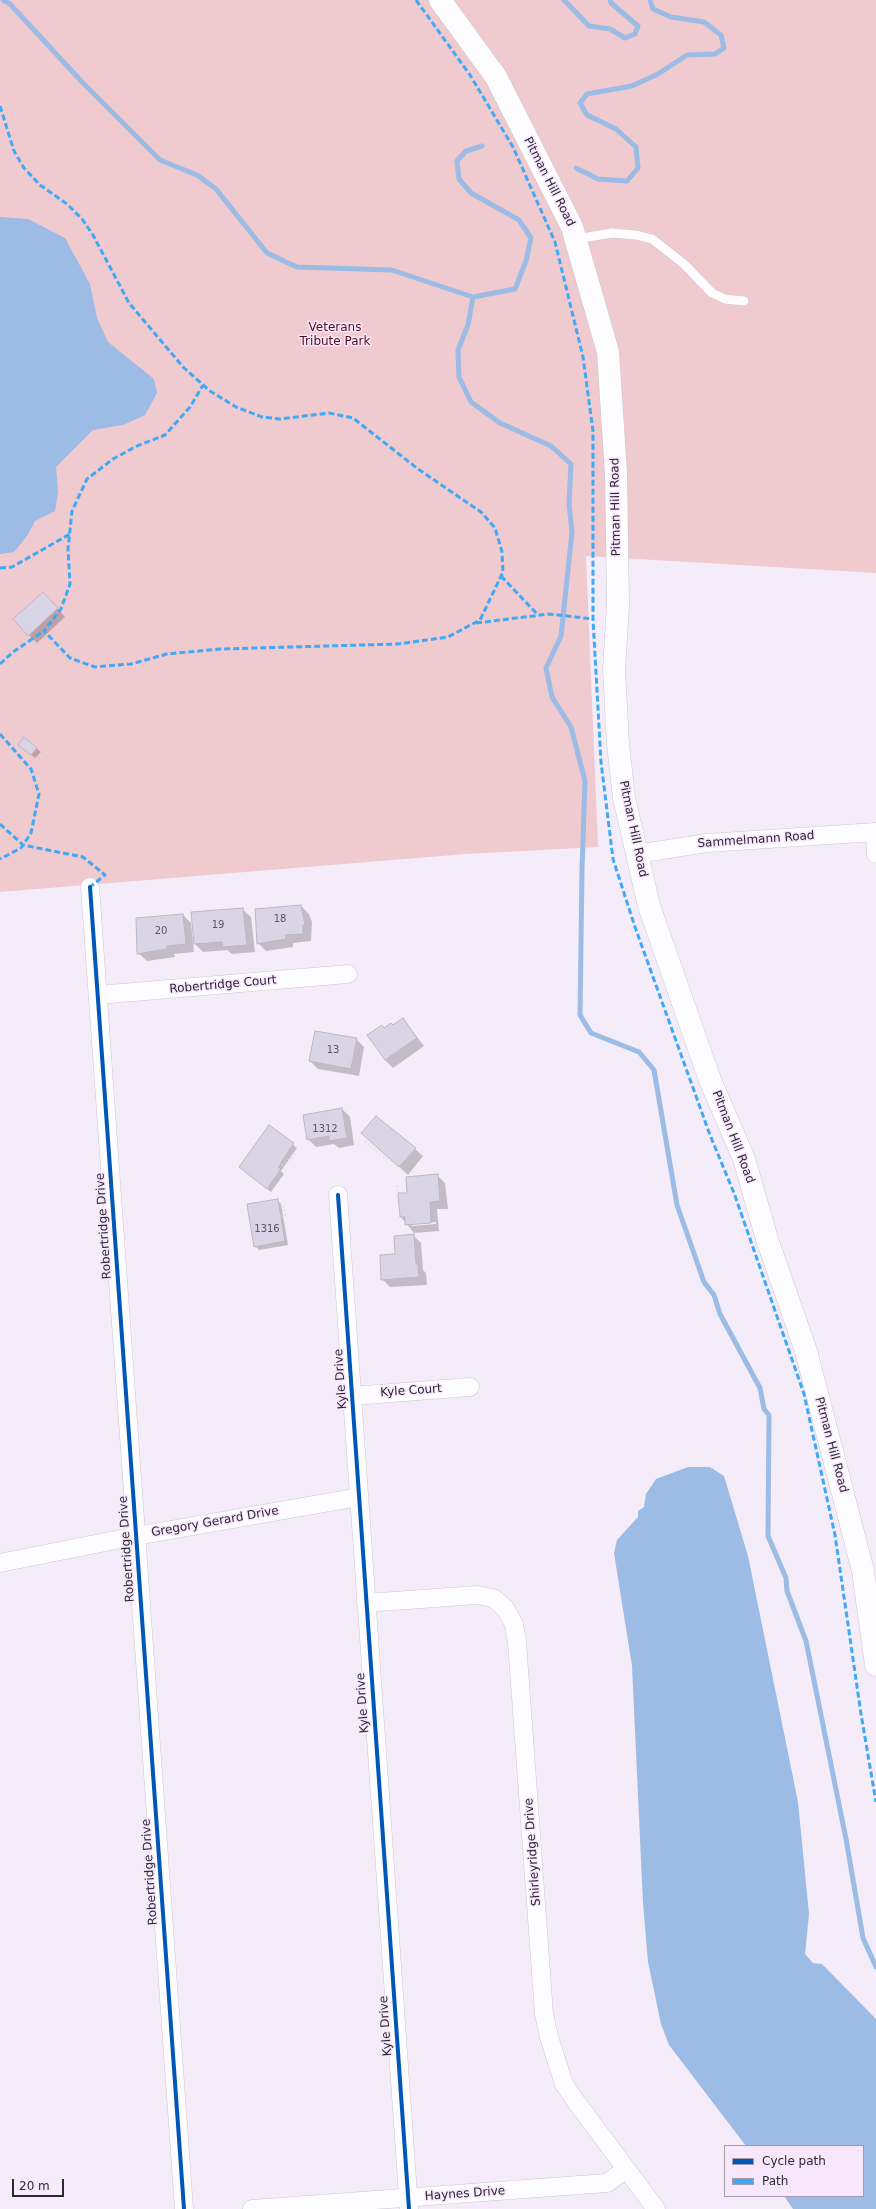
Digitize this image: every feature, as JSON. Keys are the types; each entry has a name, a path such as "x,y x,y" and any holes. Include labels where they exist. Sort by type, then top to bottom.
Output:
{"main road":[{"name":"Pitman Hill Road","path":"440,0 496,77 572,227 608,352 616,473 618,604 614,670 618,744 624,798 649,906 710,1080 744,1159 767,1239 806,1350 863,1571 876,1665"}],"street":[{"name":"Sammelmann Road","path":"637,854 707,842 875,832"},
{"path":"875,832 876,854"},
{"name":"Robertridge Drive","path":"90,887 184,2209"},
{"name":"Robertridge Court","path":"98,995 348,974"},
{"name":"Kyle Drive","path":"338,1195 409,2204"},
{"name":"Kyle Court","path":"352,1396 470,1387"},
{"name":"Gregory Gerard Drive","path":"0,1563 136,1536 359,1497"},
{"name":"Shirleyridge Drive","path":"366,1603 477,1595 493,1598 505,1608 514,1624 517,1642 544,2014 549,2037 555,2061 564,2084 656,2209"},
{"name":"Haynes Drive","path":"252,2209 409,2204 607,2183 626,2169"}],"lane":[{"path":"576,239 612,233 636,235 652,240 684,264 712,293 725,299 744,301"}],"path":[{"path":"366,1140 386,1159 387,1157"},
{"path":"279,1164 281,1166 295,1154"},
{"path":"397,1186 398,1197"},
{"path":"281,1216 285,1215 283,1205"}],"green space":[{"name":"Veterans Tribute Park","path":"0,0 876,0 876,573 586,556 598,847 466,854 0,892"}],"water":[{"path":"0,217 28,219 65,238 90,284 97,318 108,342 154,379 157,393 145,415 123,425 93,430 56,467 58,492 55,511 35,521 27,536 14,552 0,554"},
{"path":"688,1467 710,1467 724,1476 748,1556 798,1802 809,1914 805,1954 813,1963 822,1964 876,2019 876,2209 793,2209 785,2197 864,2197 864,2145 745,2145 669,2045 661,2024 648,1962 643,1903 632,1666 614,1553 617,1540 638,1517 638,1511 644,1507 646,1494 656,1479"}],"building":[{"path":"43,592 58,608 28,636 13,619"},
{"path":"24,737 37,748 31,755 18,745"},
{"path":"301,905 305,925 303,925 303,934 285,935 286,939 257,944 255,909"},
{"path":"243,908 247,945 223,947 222,942 194,944 191,912"},
{"path":"183,914 186,944 167,946 167,949 137,954 136,918"},
{"path":"403,1018 417,1038 385,1060 367,1035 382,1025 384,1028 391,1023 393,1025"},
{"path":"315,1031 357,1038 351,1069 309,1061"},
{"path":"342,1108 347,1138 329,1141 329,1136 307,1140 303,1115"},
{"path":"376,1116 416,1148 399,1167 361,1133"},
{"path":"269,1125 294,1143 278,1167 281,1169 267,1189 239,1167"},
{"path":"438,1174 440,1201 430,1202 431,1223 405,1225 405,1217 400,1217 398,1193 407,1193 406,1177"},
{"path":"278,1199 285,1241 254,1247 247,1204"},
{"path":"414,1234 416,1264 418,1264 419,1277 381,1280 380,1255 395,1254 394,1236"}],"waterway":[{"path":"3,0 10,4 82,82 160,160 197,175 216,189 267,253 297,267 392,270 473,297 515,289 526,261 531,238 519,220 471,193 459,179 457,161 466,151 482,146"},
{"path":"564,0 589,26 610,29 625,38 635,34 638,26 611,3 610,0"},
{"path":"576,168 598,179 627,181 638,168 636,147 616,129 587,115 580,103 587,94 632,86 658,74 687,55 715,54 724,48 721,35 704,22 671,17 653,9 650,0"},
{"path":"473,297 468,325 458,350 459,377 471,402 500,423 551,446 571,464 569,504 572,532 561,636 546,668 552,697 571,727 585,781 580,1015 591,1033 639,1052 654,1070 677,1205 704,1282 714,1295 720,1314 760,1388 764,1409 769,1415 768,1536 786,1578 787,1591 806,1641 846,1839 863,1938 876,1967"}],"marked path":[{"path":"416,0 470,75 513,147 555,242 583,357 593,431 593,619 601,762 613,859 635,927 710,1135 734,1193 804,1394 835,1535 861,1714 876,1802"},
{"path":"0,106 14,151 24,168 40,185 67,204 82,219 93,235 129,303 184,368 210,391 236,407 262,417 280,419 329,413 353,418 418,469 481,512 495,528 502,552 503,572 480,620 448,637 398,644 220,649 167,654 131,664 95,667 70,658 44,631 61,609 70,584 68,549 72,511 87,479 113,459 137,446 165,435 190,407 203,385"},
{"path":"0,568 12,567 70,534"},
{"path":"501,576 538,615"},
{"path":"476,623 549,614 593,619"},
{"path":"0,664 13,652 44,631"},
{"path":"0,734 31,769 39,794 31,833 21,848 0,859"},
{"path":"0,824 23,845 83,857 105,875 90,887"}],"cycle path":[{"path":"90,887 184,2209"},
{"path":"338,1195 409,2209"}]}
